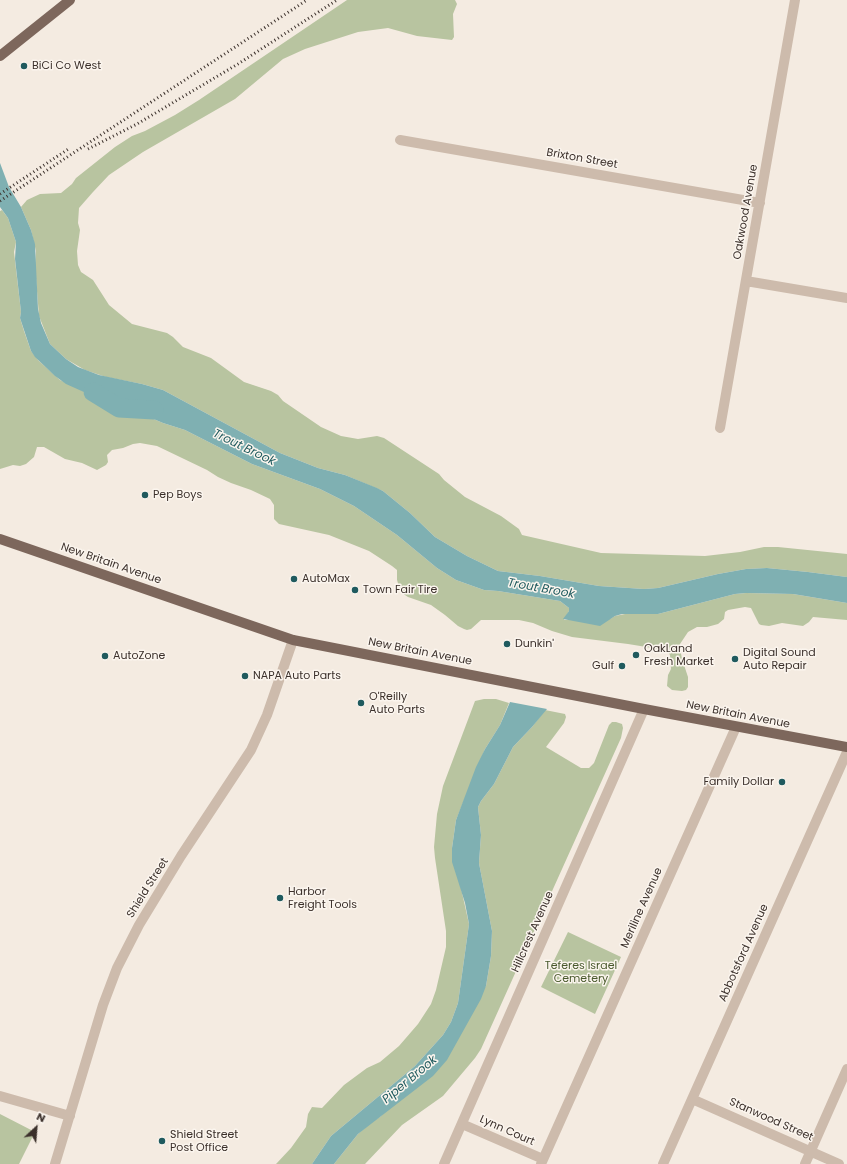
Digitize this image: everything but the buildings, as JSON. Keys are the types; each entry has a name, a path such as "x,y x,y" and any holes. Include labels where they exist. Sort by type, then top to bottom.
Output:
{"main road":[{"path":"0,56 70,0"},
{"name":"New Britain Avenue","path":"0,539 293,640 736,727 847,747"}],"street":[{"name":"Oakwood Avenue","path":"720,428 795,0"},
{"name":"Brixton Street","path":"400,140 760,203"},
{"path":"746,281 847,298"},
{"name":"Shield Street","path":"55,1164 103,1005 117,968 147,911 251,750 267,715 293,640"},
{"name":"Hillcrest Avenue","path":"444,1164 644,709"},
{"name":"Meriline Avenue","path":"542,1162 736,727"},
{"name":"Abbotsford Avenue","path":"663,1164 847,752"},
{"path":"805,1164 847,1069"},
{"path":"0,1096 70,1116"},
{"name":"Stanwood Street","path":"692,1099 839,1164"},
{"name":"Lynn Court","path":"462,1124 542,1162"}],"green space":[{"path":"347,0 455,0 457,4 453,14 454,37 452,40 417,36 388,28 358,32 305,49 283,59 235,99 143,152 109,175 79,208 78,223 80,230 77,251 78,265 81,272 93,280 109,305 132,324 167,333 183,347 211,358 244,382 271,391 278,395 283,401 321,427 341,436 358,439 377,436 384,438 439,474 465,497 501,516 519,529 522,535 601,553 705,556 740,552 764,547 778,547 847,554 847,577 767,568 746,569 658,588 644,589 599,586 540,576 498,571 467,556 435,537 410,513 383,491 345,475 318,468 280,453 163,390 106,377 85,370 66,359 50,344 39,316 35,266 36,251 31,230 21,207 27,200 40,194 61,193 72,184 76,178 115,147 132,136 145,131 175,115 199,100"},
{"path":"2,210 8,218 16,242 14,252 21,312 20,318 24,331 31,351 39,361 60,380 104,401 130,409 163,423 185,430 252,464 320,489 354,506 397,535 437,568 456,580 484,590 560,601 569,608 564,620 610,619 615,616 630,613 658,614 735,594 746,593 793,594 847,603 847,620 813,617 803,626 782,623 769,626 759,624 751,608 745,607 728,610 725,612 724,619 718,624 707,627 697,627 688,632 680,644 680,648 688,677 688,687 686,690 682,691 672,690 667,686 668,675 671,669 670,655 665,650 572,637 533,623 519,620 481,620 471,629 464,629 431,605 408,597 402,593 397,580 397,570 369,551 329,535 279,524 274,519 274,505 270,499 218,477 207,470 157,446 140,443 112,450 107,455 108,462 106,465 97,470 82,463 65,459 44,447 37,447 34,457 26,464 20,466 13,465 0,469 0,211"},
{"path":"496,699 509,703 500,725 485,749 456,820 452,848 469,924 458,1003 451,1022 443,1035 415,1066 331,1136 312,1164 276,1164 291,1148 306,1127 308,1114 312,1107 322,1108 344,1085 367,1068 380,1062 399,1046 418,1024 431,1004 436,990 446,947 446,931 434,847 437,814 443,786 475,701"},
{"path":"545,710 565,714 566,717 564,723 546,747 581,768 589,768 594,763 609,725 612,722 622,724 623,728 621,738 481,1049 443,1096 402,1125 365,1164 334,1164 358,1134 381,1116 486,986 491,956 492,931 479,863 481,835 478,807 494,784 513,747 532,727"},
{"name":"Teferes Israel Cemetery","path":"568,932 621,957 595,1014 541,987"},
{"path":"0,1114 35,1132 19,1164 0,1164"}],"water":[{"path":"0,163 9,187 21,207 31,230 35,244 38,309 41,323 50,344 66,359 78,367 99,375 163,390 280,453 318,468 345,475 377,488 383,491 410,513 435,537 467,556 498,571 540,576 599,586 644,589 658,588 746,569 767,568 847,577 847,603 793,594 746,593 735,594 658,614 622,614 615,616 600,626 563,619 569,611 569,608 560,601 484,590 456,580 437,568 397,535 354,506 320,489 252,464 185,430 163,423 130,409 104,401 66,384 35,357 31,351 20,318 21,312 15,259 16,242 8,218 0,207"},
{"name":"Piper Brook","path":"510,702 547,709 513,747 494,784 478,807 481,835 479,863 492,931 491,956 486,986 481,999 447,1060 433,1076 358,1134 334,1164 312,1164 331,1136 415,1066 443,1035 451,1022 458,1003 469,924 465,903 452,862 452,848 456,820 476,767 500,725"}],"waterway":[{"name":"Trout Brook","path":"93,392 119,408 154,410"}],"railway":[{"path":"0,201 307,0"},
{"path":"88,149 137,124 238,64 337,0"},
{"path":"0,194 70,148"}],"place":[{"name":"BiCi Co West","path":"24,66"},
{"name":"Pep Boys","path":"145,495"},
{"name":"AutoMax","path":"294,579"},
{"name":"Town Fair Tire","path":"355,590"},
{"name":"Dunkin'","path":"507,644"},
{"name":"OakLand Fresh Market","path":"636,655"},
{"name":"AutoZone","path":"105,656"},
{"name":"Digital Sound Auto Repair","path":"735,659"},
{"name":"Gulf","path":"622,666"},
{"name":"NAPA Auto Parts","path":"245,676"},
{"name":"O'Reilly Auto Parts","path":"361,703"},
{"name":"Family Dollar","path":"782,782"},
{"name":"Harbor Freight Tools","path":"280,898"},
{"name":"Shield Street Post Office","path":"162,1141"}]}
